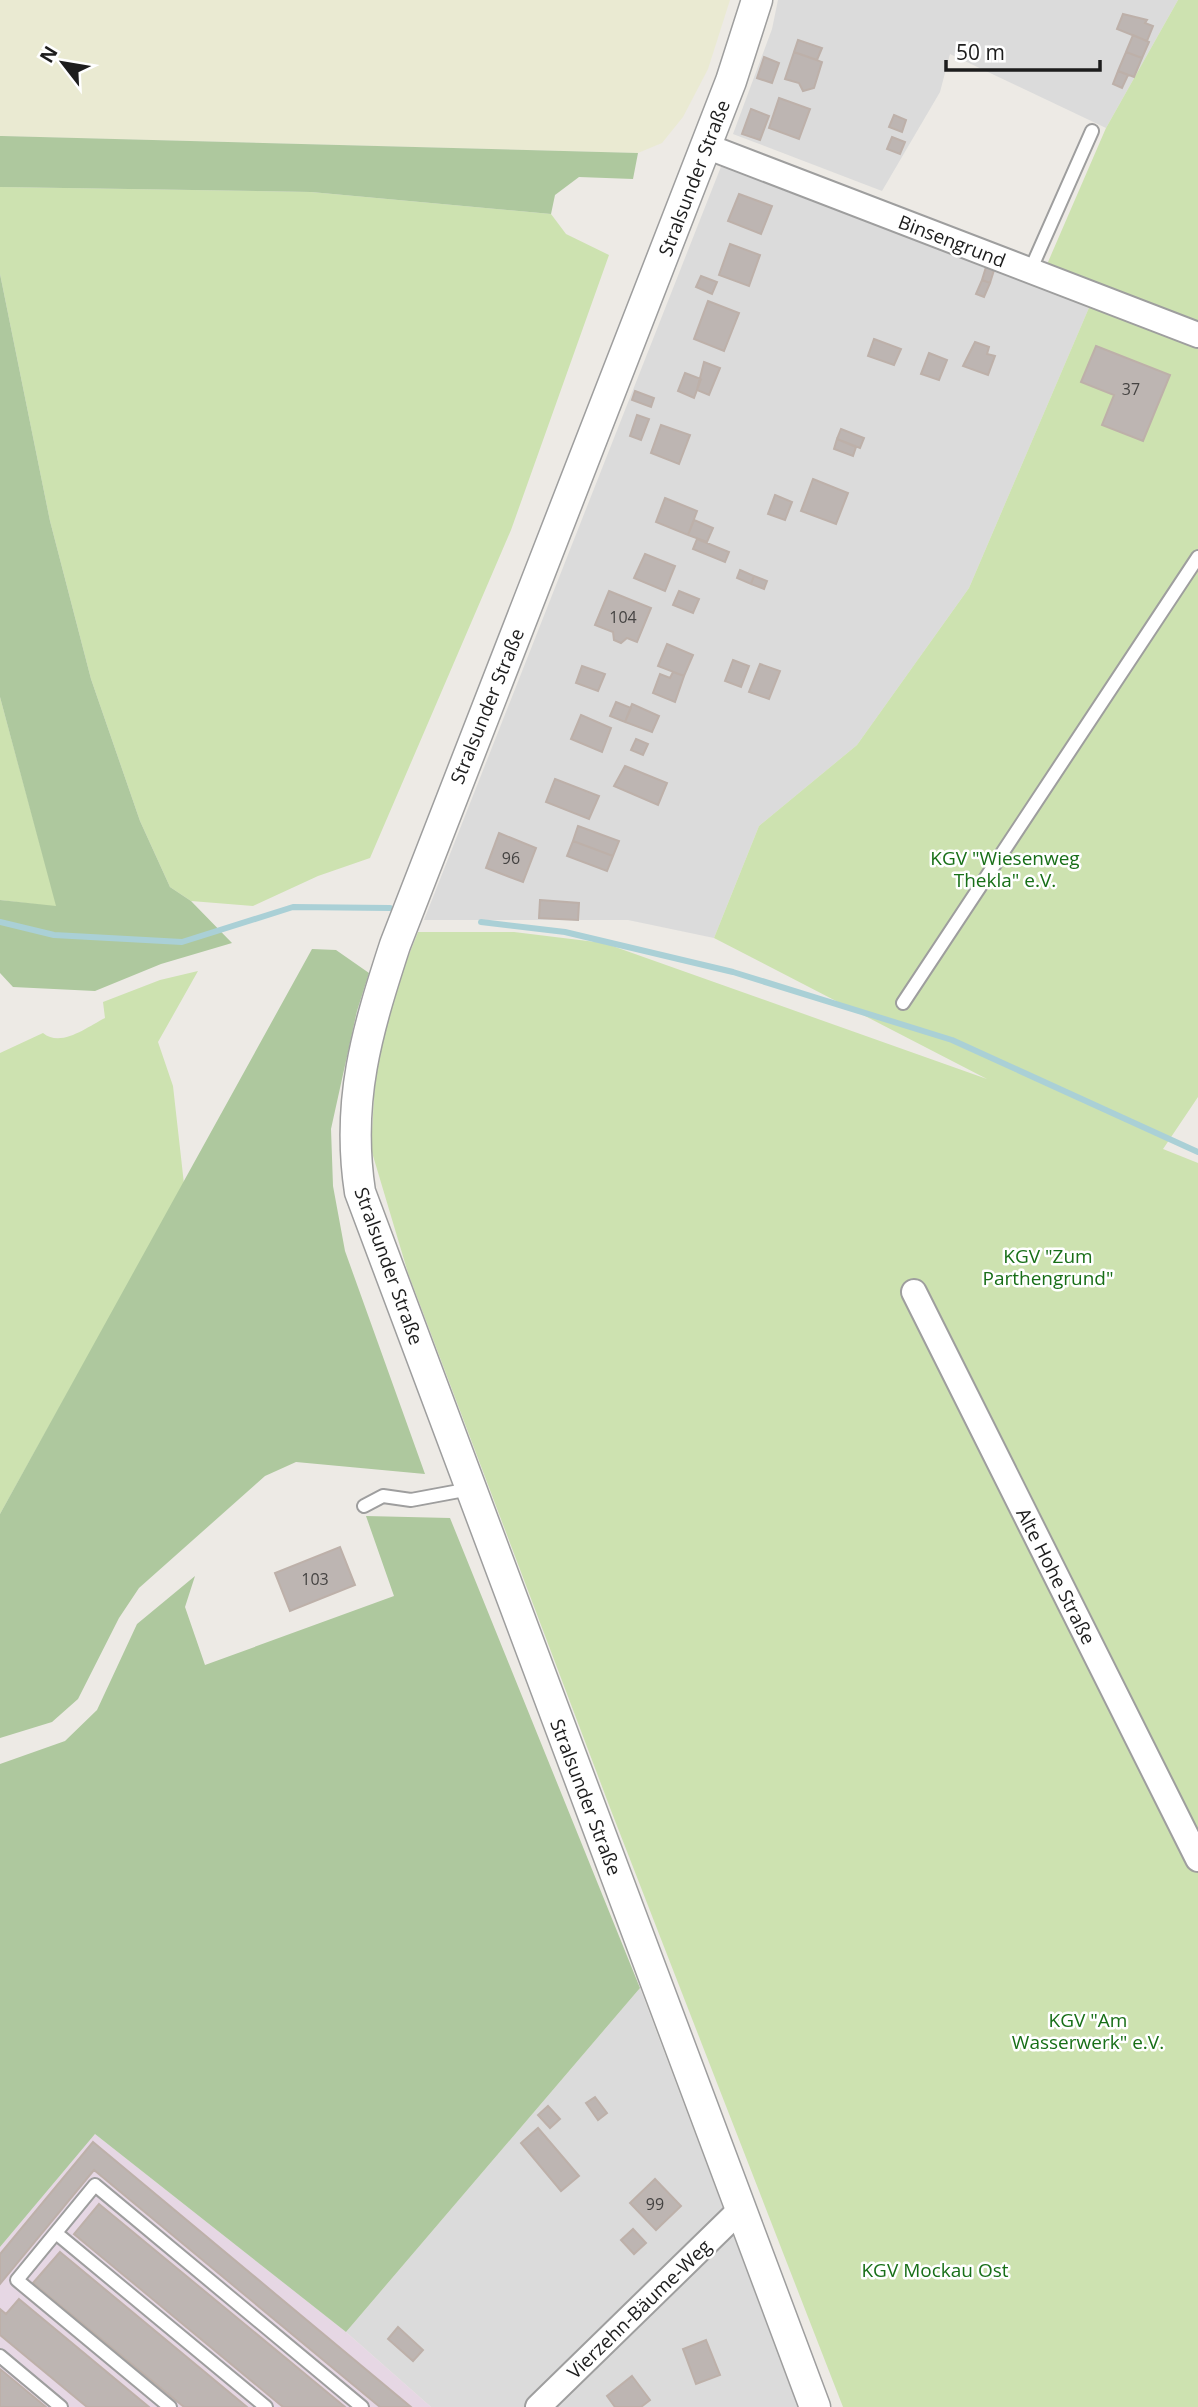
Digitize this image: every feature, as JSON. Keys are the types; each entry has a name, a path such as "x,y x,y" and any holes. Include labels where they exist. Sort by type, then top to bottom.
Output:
{"street":[{"name":"Stralsunder Straße","path":"757,0 747,39 706,146 414,895 370,1022 358,1083 354,1137 360,1192 815,2407"},
{"name":"Binsengrund","path":"706,146 1198,335"},
{"name":"Alte Hohe Straße","path":"914,1292 1198,1859"},
{"name":"Vierzehn-Bäume-Weg","path":"538,2407 740,2210"}],"lane":[{"path":"1030,271 1093,131"},
{"path":"904,1003 1198,557"},
{"path":"364,1506 383,1496 411,1500 471,1489"},
{"path":"170,2407 17,2280 95,2185 362,2407"},
{"path":"56,2233 265,2407"},
{"path":"0,2356 61,2407"}],"shaded area":[{"path":"778,0 1178,0 1106,128 950,54 940,92 882,191 733,134 772,29"},
{"path":"724,159 1091,303 969,588 857,745 759,826 714,938 628,920 424,920"},
{"path":"640,1988 798,2407 431,2407 346,2332"},
{"path":"95,2134 346,2332 431,2407 0,2407 0,2247"}],"green space":[{"path":"0,0 730,0 708,69 683,117 662,143 638,153 0,136"},
{"path":"1178,0 1198,0 1198,329 1045,269 1106,128"},
{"path":"0,136 638,153 633,179 579,177 555,195 551,214 311,192 0,187"},
{"path":"0,187 311,192 551,214 566,234 609,255 511,530 370,858 318,876 253,906 191,901 170,887 140,821 91,679 50,521 0,274"},
{"path":"0,274 50,521 91,679 140,821 170,887 191,901 232,943 161,964 95,991 13,987 0,973 0,900 56,906 0,697"},
{"path":"1091,303 1198,342 1198,1097 1163,1149 1198,1163 1198,2407 843,2407 612,1813 408,1273 371,1149 376,1062 394,992 418,932 514,932 604,943 987,1079 714,938 759,826 857,745 969,588"},
{"path":"0,697 57,907 0,900"},
{"path":"312,949 336,950 369,973 357,1011 331,1129 333,1186 345,1251 425,1474 296,1462 265,1476 139,1588 119,1618 78,1699 52,1722 0,1738 0,1514"},
{"path":"198,971 158,1042 173,1086 184,1184 0,1514 0,1053 43,1033 58,1038 74,1034 105,1018 103,1002 160,980"},
{"path":"366,1516 450,1518 640,1988 346,2332 95,2134 0,2247 0,1764 65,1741 97,1710 137,1624 195,1576 185,1607 205,1665 394,1596"}],"building":[{"path":"1123,14 1147,20 1145,23 1153,26 1147,41 1117,29"},
{"path":"1133,35 1149,42 1142,58 1126,52"},
{"path":"798,40 822,48 817,60 794,52"},
{"path":"794,52 822,62 814,88 803,91 799,83 785,79"},
{"path":"1126,52 1142,58 1134,77 1118,71"},
{"path":"764,57 779,63 772,83 757,78"},
{"path":"1118,71 1128,75 1122,88 1113,84"},
{"path":"779,98 810,109 799,139 769,128"},
{"path":"751,109 769,116 760,140 742,134"},
{"path":"894,115 906,120 902,132 889,127"},
{"path":"892,137 905,142 900,154 887,149"},
{"path":"739,194 772,206 761,234 728,221"},
{"path":"730,244 760,255 749,286 719,275"},
{"path":"986,267 994,270 990,283 982,280"},
{"path":"701,276 717,282 712,294 696,287"},
{"path":"982,280 990,283 984,297 976,294"},
{"path":"708,301 739,313 724,351 694,339"},
{"path":"874,339 901,349 894,365 868,356"},
{"path":"975,342 989,347 987,354 995,356 988,375 963,366"},
{"path":"1096,346 1170,375 1143,441 1102,425 1114,395 1081,382"},
{"path":"929,353 947,360 939,380 921,374"},
{"path":"704,362 720,368 709,395 697,390"},
{"path":"685,373 701,379 694,398 678,391"},
{"path":"635,391 654,398 651,407 632,400"},
{"path":"637,415 649,419 641,440 630,436"},
{"path":"661,425 690,435 679,464 651,453"},
{"path":"841,429 864,438 860,448 837,439"},
{"path":"837,439 856,447 853,456 834,449"},
{"path":"813,479 848,493 836,524 801,511"},
{"path":"775,495 792,502 785,520 768,514"},
{"path":"665,498 697,511 688,535 656,522"},
{"path":"694,520 713,528 707,542 688,535"},
{"path":"697,539 729,552 725,562 693,549"},
{"path":"645,554 675,566 665,591 634,578"},
{"path":"740,570 754,576 751,584 737,578"},
{"path":"754,576 767,581 764,589 751,584"},
{"path":"609,591 651,608 637,642 627,638 621,643 614,640 613,632 595,625"},
{"path":"679,591 699,599 693,613 673,605"},
{"path":"667,644 693,655 684,676 658,666"},
{"path":"733,660 749,666 741,687 725,681"},
{"path":"760,664 780,671 769,699 749,692"},
{"path":"582,666 605,674 598,691 576,683"},
{"path":"673,672 684,676 675,702 653,693 660,674 670,678"},
{"path":"616,702 631,708 625,722 610,716"},
{"path":"632,704 659,716 652,732 625,722"},
{"path":"581,715 611,728 602,752 571,739"},
{"path":"636,739 648,744 643,755 631,750"},
{"path":"625,766 667,783 658,805 614,786"},
{"path":"555,779 599,796 589,819 546,802"},
{"path":"578,826 619,841 613,856 573,841"},
{"path":"499,833 536,848 523,882 486,868"},
{"path":"573,841 613,856 607,871 567,856"},
{"path":"540,900 579,903 578,920 539,918"},
{"path":"340,1547 355,1585 290,1611 275,1573"},
{"path":"595,2097 607,2113 598,2120 586,2103"},
{"path":"548,2106 560,2119 550,2128 538,2115"},
{"path":"538,2128 579,2176 561,2191 521,2143"},
{"path":"93,2142 411,2407 380,2407 94,2170 0,2284 0,2254"},
{"path":"655,2179 681,2206 656,2230 630,2203"},
{"path":"99,2204 345,2407 283,2407 74,2234"},
{"path":"633,2229 646,2243 634,2254 621,2240"},
{"path":"60,2252 247,2407 184,2407 33,2283"},
{"path":"19,2299 149,2407 87,2407 0,2335 0,2309 6,2314"},
{"path":"398,2327 423,2350 413,2361 388,2339"},
{"path":"706,2340 720,2375 696,2384 683,2349"},
{"path":"0,2369 46,2407 0,2407"},
{"path":"632,2376 650,2400 641,2407 615,2407 607,2396"}],"waterway":[{"path":"0,922 54,935 182,942 293,907 390,908"},
{"path":"481,922 565,932 733,972 952,1040 1198,1152"}],"park label":[{"name":"KGV \"Wiesenweg Thekla\" e.V.","path":"1005,869"},
{"name":"KGV \"Zum Parthengrund\"","path":"1048,1267"},
{"name":"KGV \"Am Wasserwerk\" e.V.","path":"1088,2031"},
{"name":"KGV Mockau Ost","path":"935,2270"}]}
